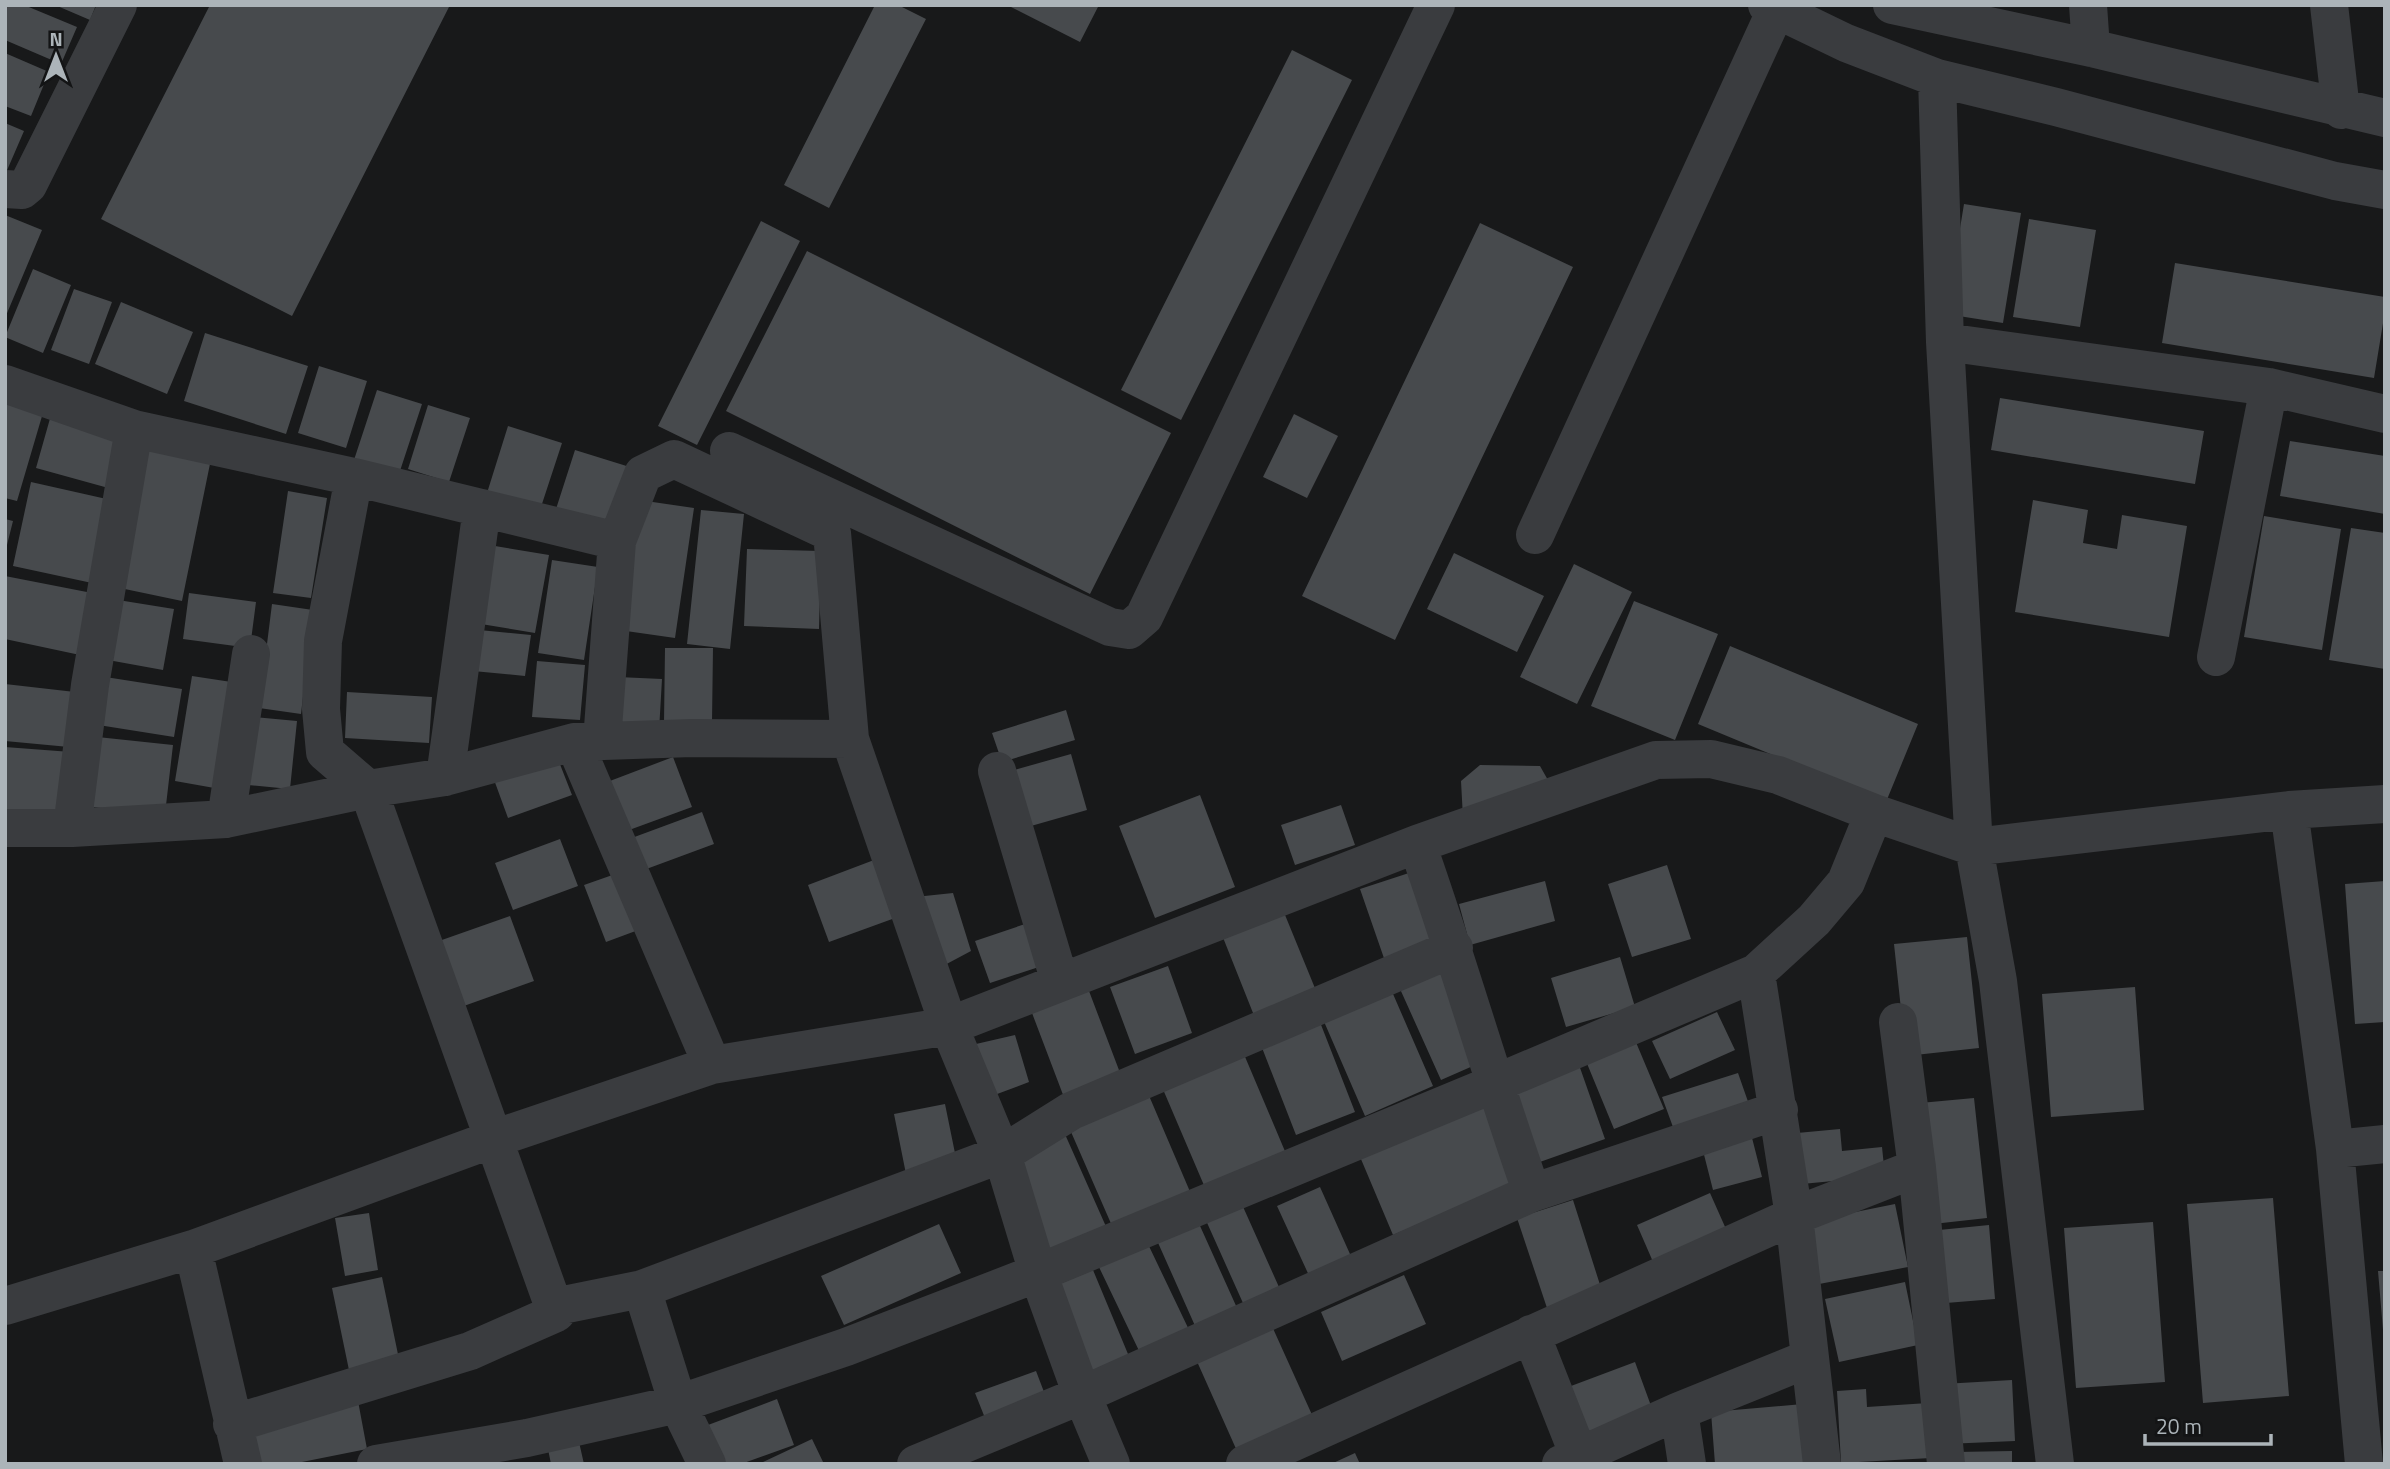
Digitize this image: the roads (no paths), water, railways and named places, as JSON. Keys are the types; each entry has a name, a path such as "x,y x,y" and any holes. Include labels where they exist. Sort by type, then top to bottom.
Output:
{"street":[{"path":"5,190 22,190 28,185 118,5"},
{"path":"729,451 1110,627 1129,629 1143,617 1436,5"},
{"path":"1892,5 2091,48 2341,110 2385,118"},
{"path":"2088,5 2091,48"},
{"path":"2329,5 2341,110"},
{"path":"1535,535 1771,8 1846,43 1937,78 2335,181 2385,190"},
{"path":"1937,78 1945,342 1975,846 1998,981 2055,1464"},
{"path":"1945,342 2269,387 2385,414"},
{"path":"5,384 134,429 354,477 617,541"},
{"path":"2216,657 2269,387"},
{"path":"72,828 90,685 134,429"},
{"path":"712,1065 588,741 617,541 643,474 674,459 832,533 850,739 949,1026 1002,1154 1038,1273 1082,1395 1111,1464"},
{"path":"354,477 323,641 321,709 325,752 368,789 556,1313"},
{"path":"445,777 482,508"},
{"path":"226,819 251,654"},
{"path":"5,828 72,828 226,819 368,789 445,777 588,741 692,738 850,739"},
{"path":"5,1306 193,1249 493,1139 712,1065 949,1026 1417,844 1656,760 1711,759 1778,775 1874,813 1975,846 2288,810 2385,804"},
{"path":"997,771 1060,982"},
{"path":"2288,810 2335,1149 2364,1464"},
{"path":"376,1464 527,1438 678,1404 846,1347 1038,1273 1756,973 1814,920 1846,882 1874,813"},
{"path":"1417,844 1454,948 1494,1084 1532,1193"},
{"path":"232,1424 470,1351 556,1313 563,1305 642,1289 1002,1154 1071,1111 1454,948"},
{"path":"1756,973 1794,1216 1822,1464"},
{"path":"1898,1022 1917,1168 1946,1464"},
{"path":"916,1464 966,1454 1082,1395 1532,1193 1779,1110"},
{"path":"2335,1149 2385,1144"},
{"path":"1245,1464 1794,1216 1917,1168"},
{"path":"193,1249 243,1464"},
{"path":"642,1289 678,1404 707,1464"},
{"path":"1531,1334 1570,1460 1679,1411 1810,1358"},
{"path":"1679,1411 1687,1464"}]}
